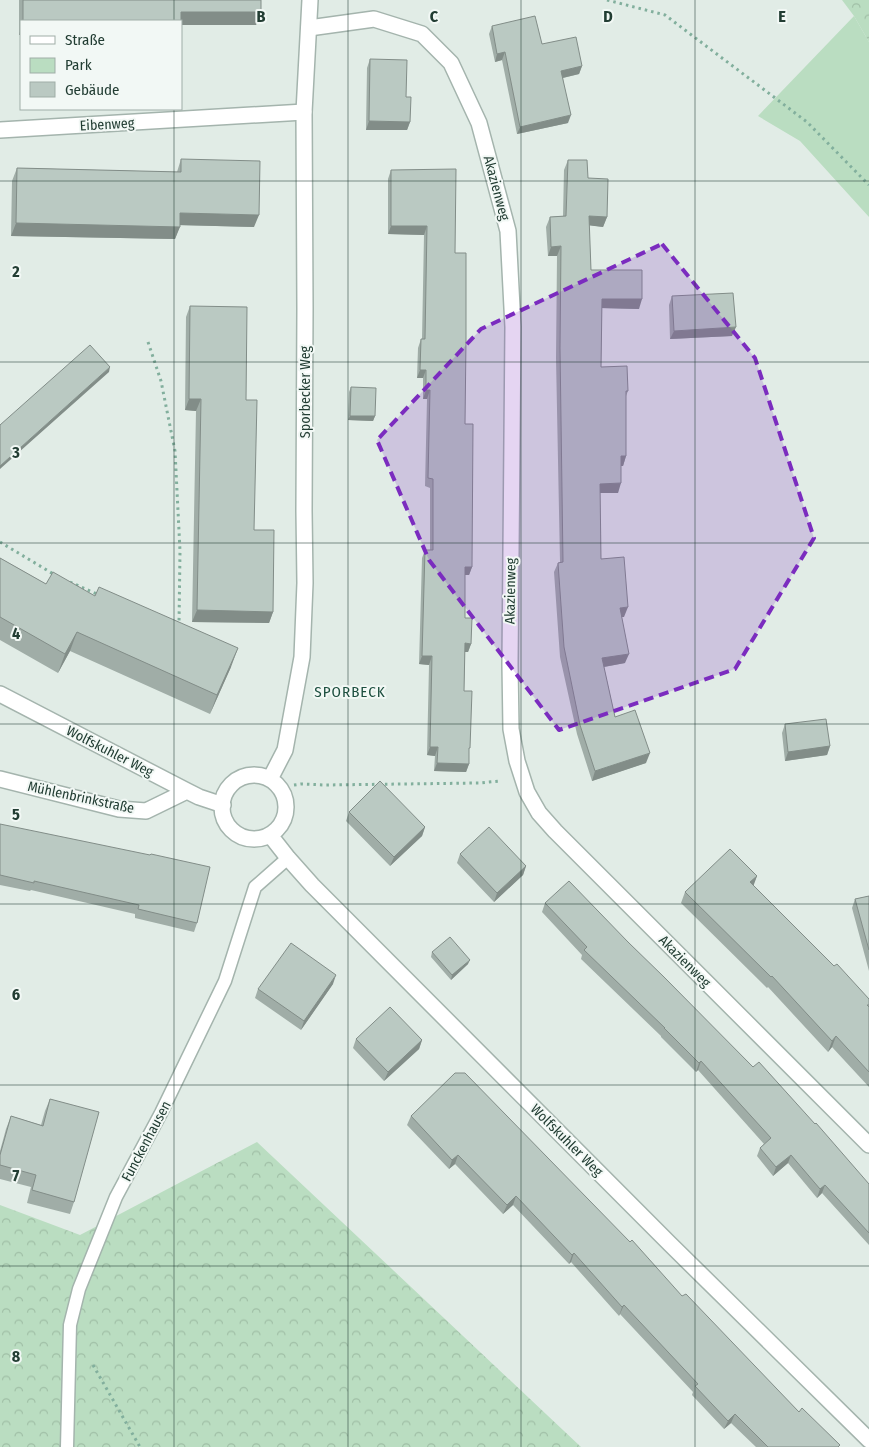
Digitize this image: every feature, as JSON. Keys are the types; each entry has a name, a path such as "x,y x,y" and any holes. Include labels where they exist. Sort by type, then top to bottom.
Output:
{"street":[{"name":"Sporbecker Weg","path":"270,779 285,750 302,657 305,583 304,112 310,0"},
{"name":"Akazienweg","path":"309,28 374,19 422,34 451,63 479,123 508,231 513,328 511,729 517,762 527,792 539,813 555,831 869,1145"},
{"name":"Eibenweg","path":"0,130 304,112"},
{"name":"Wolfskuhler Weg","path":"0,694 199,797 222,804"},
{"path":"258,775 270,779 280,788 286,800 286,814 280,826 270,835 259,839 248,839 237,834 228,826 223,816 222,804 226,792 234,783 245,776 258,775"},
{"name":"Mühlenbrinkstraße","path":"0,779 119,809 146,811 187,791"},
{"name":"Wolfskuhler Weg","path":"270,835 312,885 656,1230 869,1440"}],"lane":[{"name":"Funckenhausen","path":"67,1447 70,1325 79,1289 116,1197 161,1113 225,981 255,886 288,858"}],"path":[{"path":"607,0 665,15 807,122 869,185"},
{"path":"148,342 161,381 175,451 180,551 180,624 172,623"},
{"path":"0,542 59,577"},
{"path":"68,581 104,597"},
{"path":"301,784 479,783 522,778"},
{"path":"70,1325 140,1447"}],"highlighted area":[{"path":"662,244 755,358 814,538 735,669 559,730 429,560 377,440 481,329"}],"green space":[{"path":"842,0 869,0 869,42 854,16"},
{"path":"854,16 869,42 869,217 800,141 758,116"},
{"path":"257,1142 581,1447 0,1447 0,1205 80,1235"}],"building":[{"path":"23,0 261,0 261,12 181,12 181,20 23,20"},
{"path":"535,16 542,44 576,37 582,66 561,71 571,115 520,127 505,52 497,54 492,26"},
{"path":"370,59 407,60 406,97 411,97 410,122 369,121"},
{"path":"181,159 260,161 259,215 180,213 180,227 16,223 17,168 181,172"},
{"path":"568,160 587,160 588,178 608,179 607,217 589,216 591,270 642,270 642,299 602,299 601,367 627,366 628,391 626,391 626,456 621,456 621,483 600,484 601,559 624,557 628,607 620,608 629,654 602,658 615,717 635,710 650,753 595,771 580,725 564,647 558,563 563,562 560,348 561,246 551,247 550,217 566,216"},
{"path":"456,169 455,253 466,253 465,424 473,424 472,567 465,567 465,618 472,618 471,644 465,643 464,691 472,691 469,764 437,763 438,747 430,747 432,656 422,656 425,550 433,550 433,479 428,478 430,390 426,390 426,370 420,370 421,339 425,339 427,226 391,226 391,170"},
{"path":"733,293 736,327 674,331 672,296"},
{"path":"190,306 247,307 246,400 257,400 254,530 274,530 273,612 197,610 201,399 189,399"},
{"path":"90,345 110,367 0,466 0,425"},
{"path":"351,387 376,388 375,416 350,416"},
{"path":"0,558 46,584 53,572 95,596 99,587 238,648 217,695 77,632 65,654 0,617"},
{"path":"826,719 830,746 788,752 785,724"},
{"path":"380,781 425,827 394,857 349,812"},
{"path":"0,824 210,867 197,923 138,909 139,905 0,875"},
{"path":"489,827 526,866 497,893 460,854"},
{"path":"730,849 757,876 750,882 834,966 837,964 869,999 869,1005 867,1005 869,1007 869,1072 836,1036 832,1041 772,976 685,892"},
{"path":"569,881 753,1067 759,1062 869,1184 869,1233 825,1185 820,1189 791,1155 776,1167 760,1148 771,1138 701,1061 699,1063 584,950 587,947 545,903"},
{"path":"869,896 869,950 855,899"},
{"path":"450,937 470,960 452,975 432,952"},
{"path":"291,943 336,975 304,1021 258,989"},
{"path":"390,1007 422,1040 388,1072 356,1039"},
{"path":"455,1073 465,1073 630,1242 632,1240 682,1296 686,1294 799,1412 802,1408 840,1445 838,1447 768,1447 735,1414 728,1421 695,1386 698,1384 624,1305 622,1307 574,1253 572,1255 516,1196 507,1205 458,1155 452,1160 411,1116"},
{"path":"50,1099 99,1112 74,1202 32,1190 36,1175 0,1165 0,1155 11,1116 43,1126"}],"district":[{"name":"SPORBECK","path":"350,692"}]}
